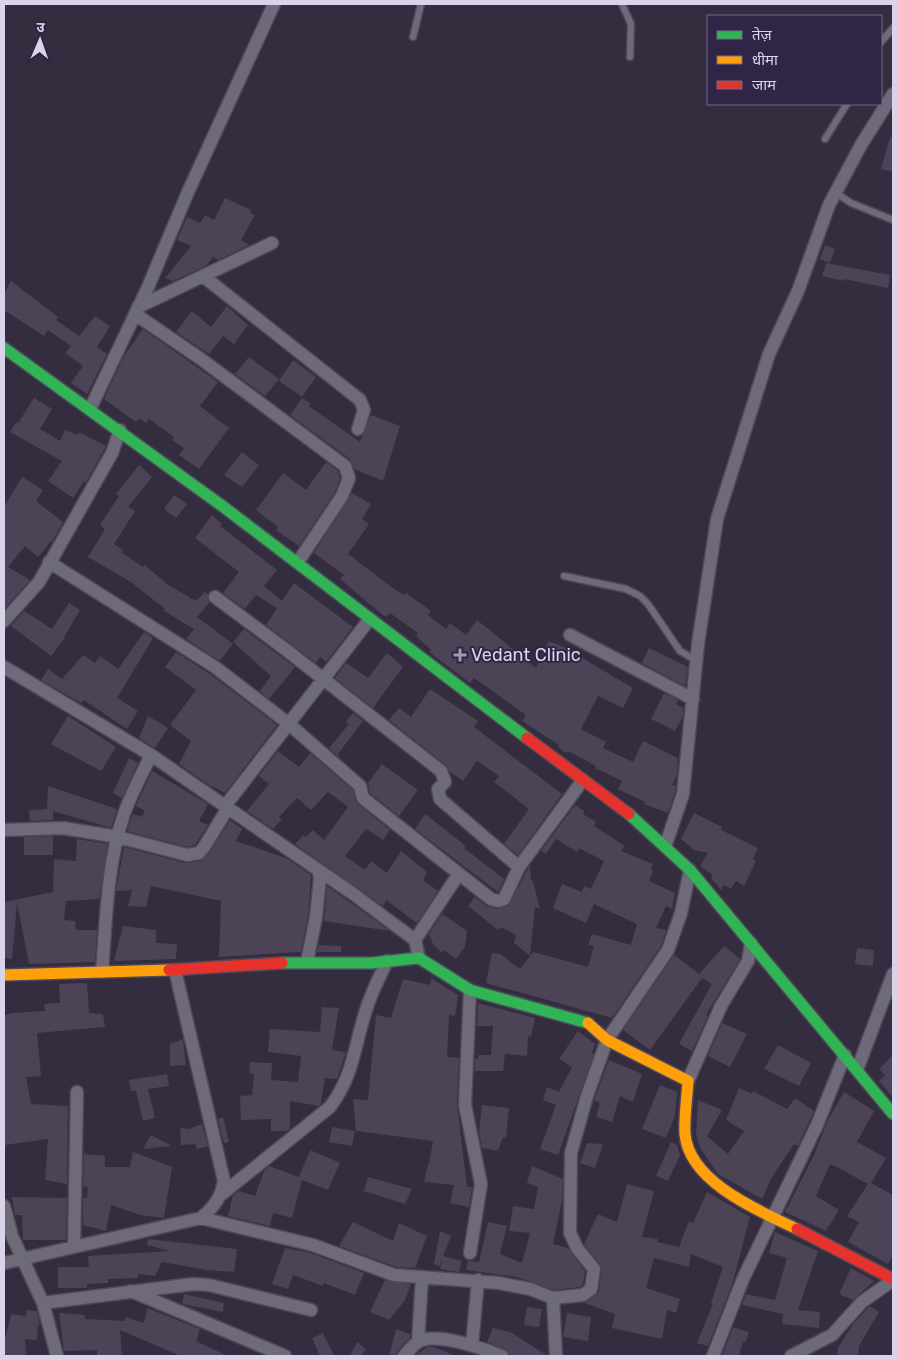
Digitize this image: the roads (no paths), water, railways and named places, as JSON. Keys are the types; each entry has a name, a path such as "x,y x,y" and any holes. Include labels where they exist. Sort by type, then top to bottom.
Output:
{"main road":[{"path":"4,348 120,430 298,562 369,620 666,844 690,870 893,1114"},
{"path":"4,975 175,970 307,962 419,958 470,990 585,1021 607,1040 688,1081 685,1126 690,1153 711,1182 772,1217 848,1254 893,1279"}],"street":[{"path":"90,409 137,311 274,4"},
{"path":"666,844 683,794 697,661 717,519 769,354 798,291 836,193 861,145 893,94"},
{"path":"137,311 203,276 272,243"},
{"path":"203,276 360,400 364,410 358,429"},
{"path":"137,311 345,466 349,478 342,496 298,562"},
{"path":"4,621 39,582 112,453 120,430"},
{"path":"49,562 201,658 289,724 360,786 363,798 491,900 498,901 504,898 519,867 583,780"},
{"path":"215,597 324,679 441,771 446,782 438,789 440,799 519,867"},
{"path":"4,830 62,828 118,837 188,856 199,853 226,807 369,620"},
{"path":"570,635 693,699"},
{"path":"4,667 151,755 352,893 416,940"},
{"path":"102,972 109,883 118,837 124,813 151,755"},
{"path":"4,1263 201,1218 313,1245 394,1275 478,1280 530,1289 553,1298 588,1293 594,1273 592,1265 572,1241 570,1233 569,1161 587,1096 607,1040 668,950 681,913 690,870"},
{"path":"307,962 316,917 319,872"},
{"path":"419,958 416,940 458,874"},
{"path":"688,1081 721,1006 748,962 751,943"},
{"path":"201,1218 214,1206 222,1194 330,1107 343,1089 352,1066 367,1006 387,960"},
{"path":"175,970 224,1181 222,1194"},
{"path":"857,1070 893,974"},
{"path":"470,990 465,1105 481,1184 470,1253"},
{"path":"713,1356 743,1280 817,1125 845,1055"},
{"path":"74,1248 76,1092"},
{"path":"4,1206 12,1236 43,1303 57,1356"},
{"path":"418,1342 422,1277"},
{"path":"791,1356 832,1335 862,1302 893,1279"},
{"path":"472,1345 478,1280"},
{"path":"43,1303 177,1284 209,1285 311,1310"},
{"path":"131,1291 285,1356"},
{"path":"553,1298 556,1356"},
{"path":"404,1356 418,1342 428,1339 472,1345 502,1356"}],"lane":[{"path":"414,37 421,4"},
{"path":"622,4 631,24 630,57"},
{"path":"882,41 893,28"},
{"path":"825,139 846,105"},
{"path":"836,193 851,204 893,220"},
{"path":"564,576 626,589 640,596 648,604 680,651 697,661"}],"place":[{"name":"Vedant Clinic","path":"460,655"}]}
